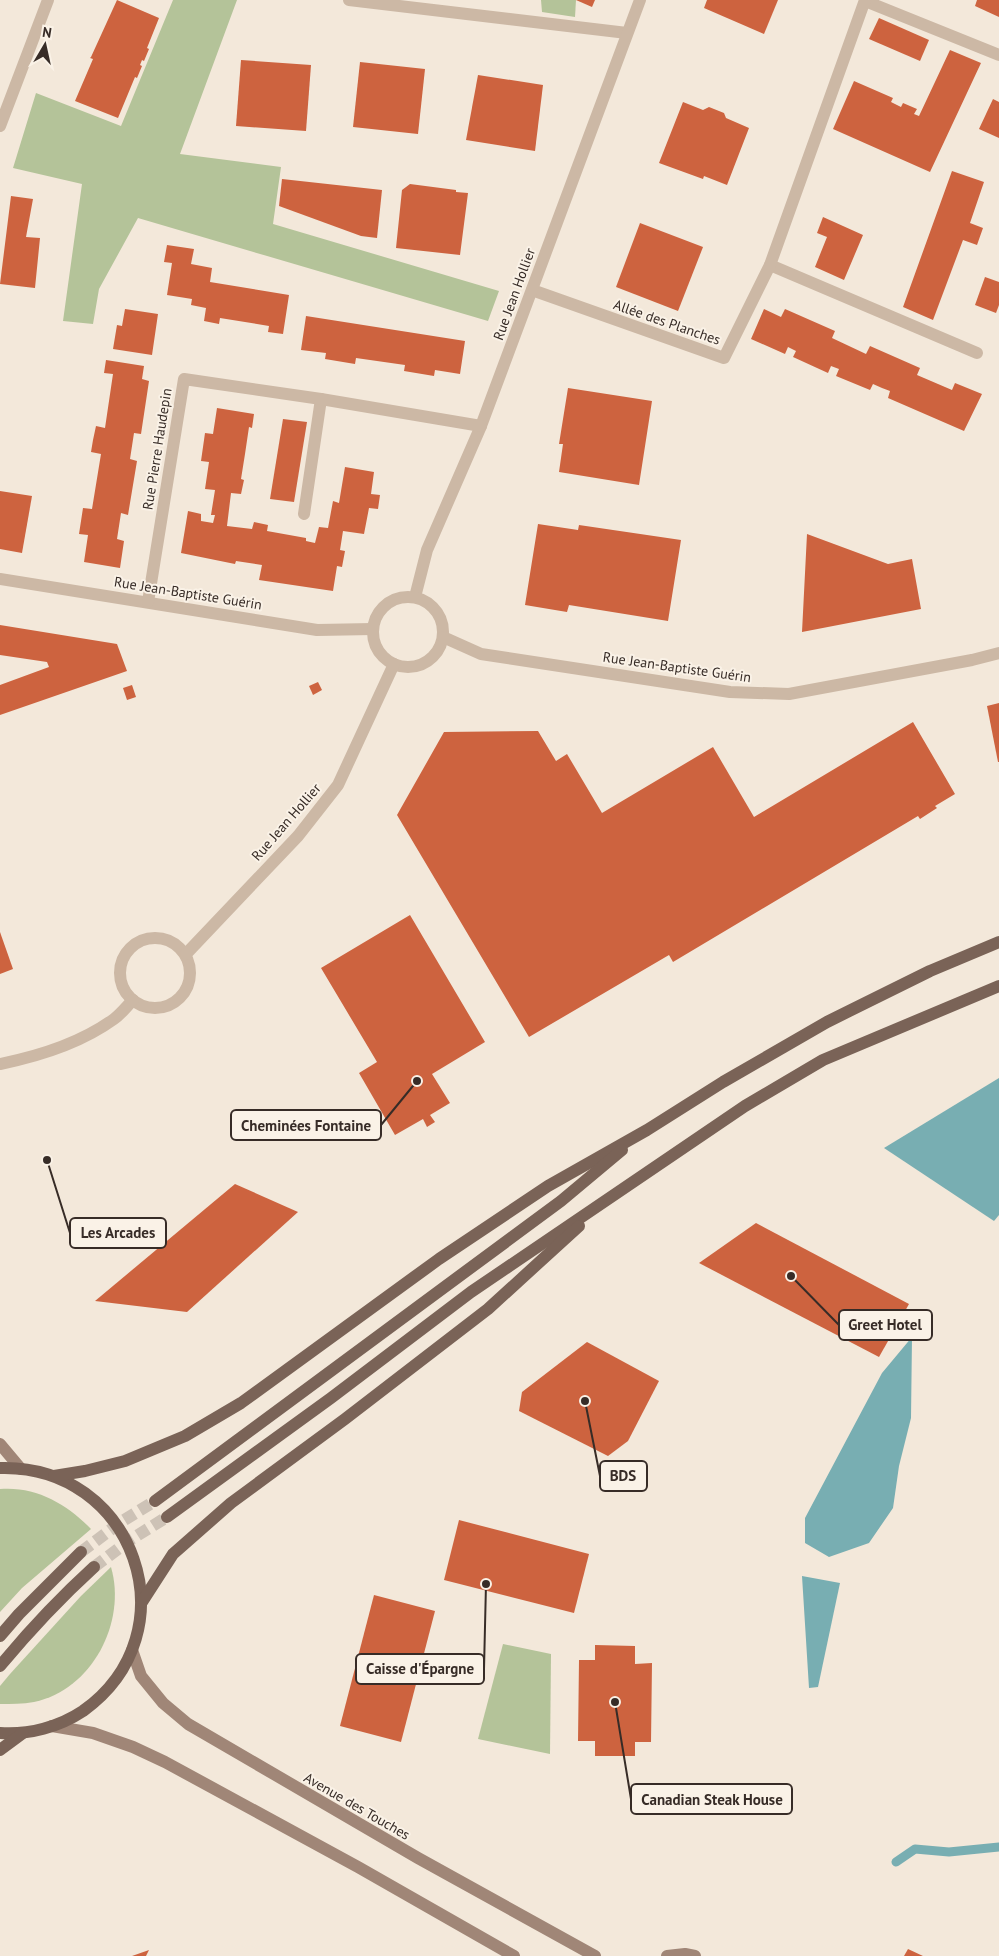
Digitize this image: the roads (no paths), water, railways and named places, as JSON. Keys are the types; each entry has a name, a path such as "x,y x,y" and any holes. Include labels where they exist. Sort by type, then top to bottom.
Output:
{"main road":[{"path":"54,1476 85,1471 125,1460 164,1446 209,1422 241,1403 439,1259 548,1186 647,1130 723,1082 827,1022 930,971 999,942"},
{"path":"167,1517 331,1398 471,1292 737,1112 823,1060 999,986"},
{"path":"155,1500 561,1201 647,1130"},
{"path":"142,1602 172,1554 232,1503 488,1309 614,1194"},
{"path":"0,1468 21,1469 54,1476 90,1496 110,1514 118,1525 136,1562 142,1602 139,1627 132,1650 119,1676 100,1697 78,1714 52,1726 23,1733 0,1733"},
{"path":"0,1636 80,1552"},
{"path":"0,1666 50,1608 94,1567"},
{"path":"0,1750 23,1733"}],"street":[{"path":"0,126 48,0"},
{"path":"349,0 627,33"},
{"name":"Rue Jean Hollier","path":"415,598 426,550 481,426 640,0"},
{"path":"865,1 999,55"},
{"name":"Allée des Planches","path":"532,290 724,358 770,265 865,1"},
{"path":"770,265 977,353"},
{"name":"Rue Pierre Haudepin","path":"148,602 184,379 322,399 481,426"},
{"path":"304,514 322,399"},
{"name":"Rue Jean-Baptiste Guérin","path":"0,579 317,630 373,629"},
{"path":"415,598 431,605 441,620 443,637 437,652 425,663 410,667 394,664 378,650 373,629 380,611 395,599 415,598"},
{"name":"Rue Jean-Baptiste Guérin","path":"443,637 481,654 730,692 789,694 972,660 999,653"},
{"name":"Rue Jean Hollier","path":"186,954 298,836 338,784 394,664"},
{"path":"152,937 172,941 186,954 191,970 188,986 178,1000 164,1007 148,1007 133,1000 124,989 120,974 122,960 134,944 152,937"},
{"path":"0,1064 65,1046 114,1018 133,1000"},
{"path":"0,1444 21,1469"},
{"name":"Avenue des Touches","path":"132,1650 142,1676 163,1703 188,1724 418,1858 595,1956"},
{"path":"52,1726 93,1733 133,1747 165,1762 358,1867 514,1956"},
{"path":"667,1956 685,1954 695,1956"}],"water":[{"path":"999,1078 999,1215 994,1221 884,1148"},
{"path":"912,1337 911,1418 899,1466 893,1508 869,1543 829,1557 805,1543 805,1518 882,1373"},
{"path":"802,1576 840,1583 818,1687 809,1688"}],"waterway":[{"path":"896,1862 915,1849 949,1852 999,1847"}],"tunnel":[{"path":"81,1552 121,1522 155,1501"},
{"path":"94,1567 130,1540 167,1517"}],"place":[{"name":"Cheminées Fontaine","path":"417,1081"},
{"name":"Les Arcades","path":"47,1160"},
{"name":"Greet Hotel","path":"791,1276"},
{"name":"BDS","path":"585,1401"},
{"name":"Caisse d'Épargne","path":"486,1584"},
{"name":"Canadian Steak House","path":"615,1702"}]}
